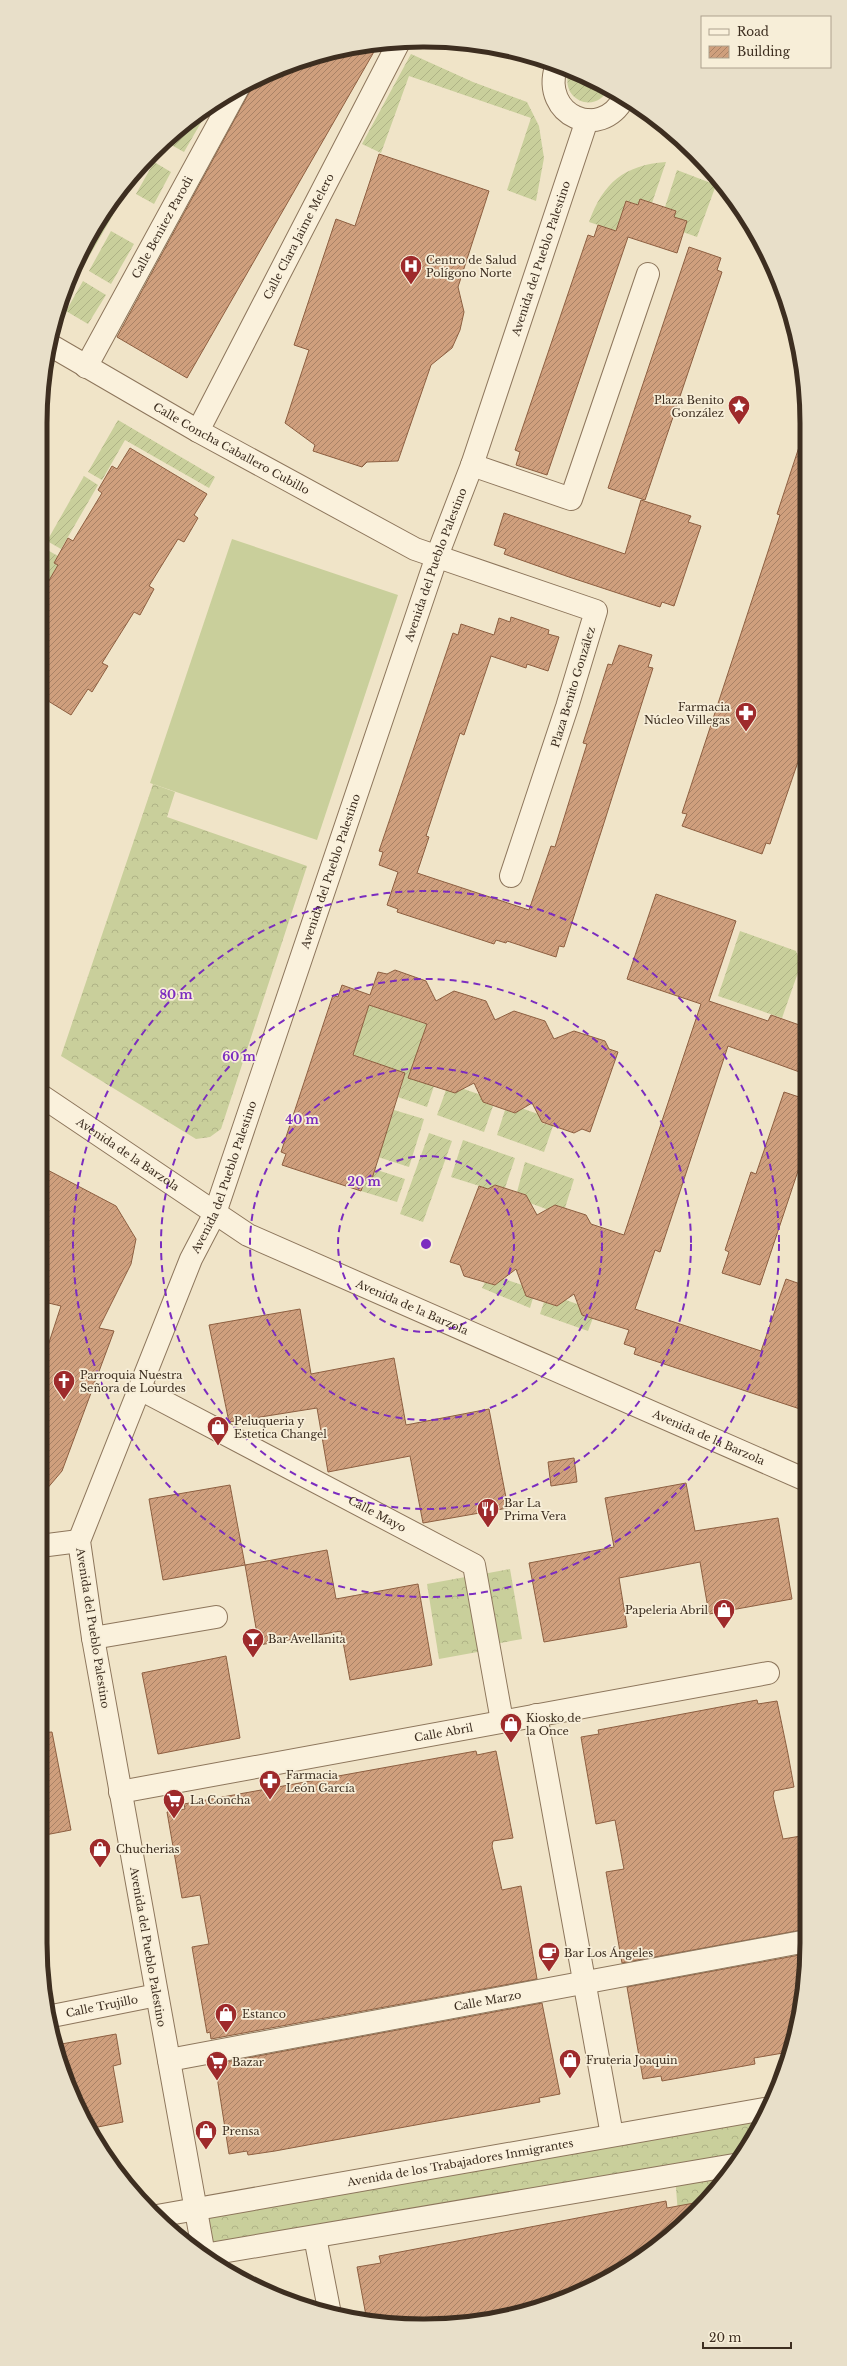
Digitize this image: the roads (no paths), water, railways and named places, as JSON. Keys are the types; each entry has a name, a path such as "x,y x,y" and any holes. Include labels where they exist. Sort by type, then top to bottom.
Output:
{"street":[{"name":"Calle Clara Jaime Melero","path":"198,431 396,48"},
{"path":"555,71 553,79 553,91 558,102 565,111 575,117 587,120 607,116 616,110 621,103"},
{"name":"Calle Benitez Parodi","path":"86,367 232,99"},
{"name":"Avenida del Pueblo Palestino","path":"203,2247 93,1638 79,1541 191,1259 215,1213 438,556 472,465 587,120"},
{"path":"472,465 571,499 648,274"},
{"name":"Calle Concha Caballero Cubillo","path":"54,349 198,431 415,549"},
{"name":"Plaza Benito González","path":"415,549 596,611 567,707 511,876"},
{"name":"Avenida de la Barzola","path":"47,1101 248,1235 800,1477"},
{"name":"Calle Mayo","path":"140,1389 474,1564 502,1721"},
{"path":"47,1545 79,1541"},
{"path":"93,1638 216,1617"},
{"name":"Calle Abril","path":"120,1792 768,1672"},
{"path":"536,1715 612,2135"},
{"name":"Calle Marzo","path":"169,2060 800,1942"},
{"name":"Calle Trujillo","path":"54,2016 157,1995"},
{"name":"Avenida de los Trabajadores Inmigrantes","path":"163,2215 761,2110"},
{"path":"211,2254 726,2166"},
{"path":"316,2237 329,2307"}],"place":[{"name":"Centro de Salud Polígono Norte","path":"411,286"},
{"name":"Plaza Benito González","path":"739,426"},
{"name":"Farmacia Núcleo Villegas","path":"746,732"},
{"name":"Parroquia Nuestra Señora de Lourdes","path":"64,1400"},
{"name":"Peluqueria y Estetica Changel","path":"218,1446"},
{"name":"Bar La Prima Vera","path":"488,1528"},
{"name":"Papeleria Abril","path":"724,1630"},
{"name":"Bar Avellanita","path":"253,1658"},
{"name":"Kiosko de la Once","path":"511,1744"},
{"name":"Farmacia León García","path":"270,1800"},
{"name":"La Concha","path":"174,1820"},
{"name":"Chucherias","path":"100,1868"},
{"name":"Bar Los Ángeles","path":"549,1972"},
{"name":"Estanco","path":"226,2034"},
{"name":"Fruteria Joaquin","path":"570,2080"},
{"name":"Bazar","path":"217,2082"},
{"name":"Prensa","path":"206,2150"}]}
